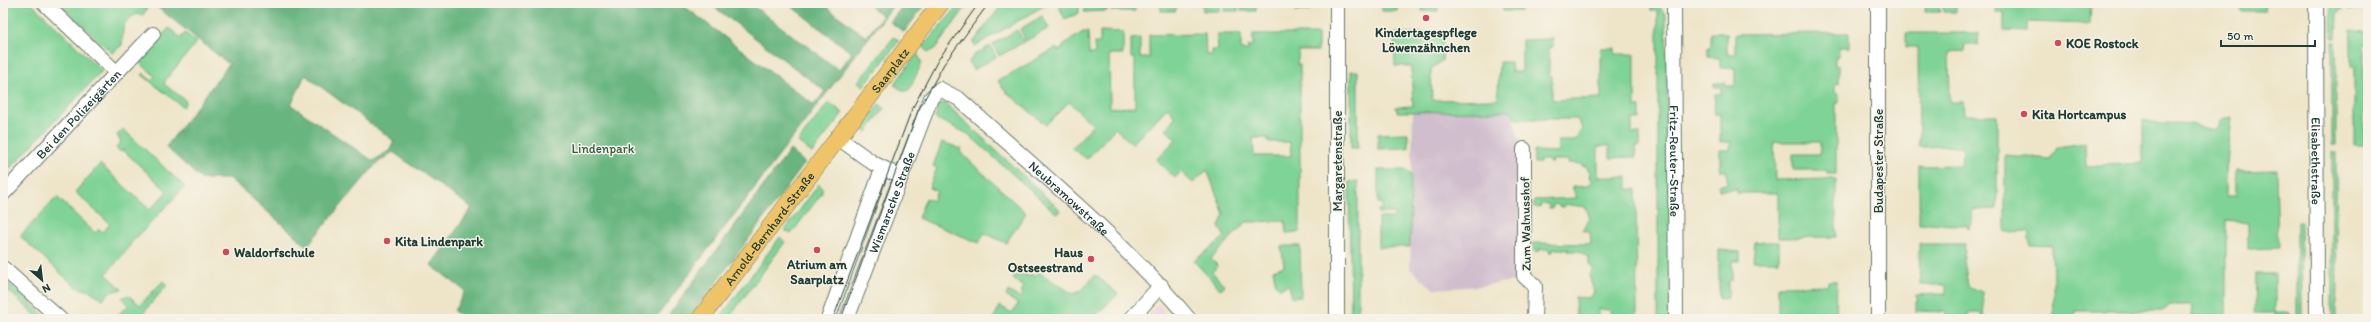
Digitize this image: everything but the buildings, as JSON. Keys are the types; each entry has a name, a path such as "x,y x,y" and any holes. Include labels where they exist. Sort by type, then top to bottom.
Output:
{"main road":[{"name":"Saarplatz","path":"837,137 941,3"},
{"name":"Arnold-Bernhard-Straße","path":"700,319 837,137"}],"street":[{"path":"44,3 116,72"},
{"name":"Margaretenstraße","path":"1337,3 1337,319"},
{"name":"Fritz-Reuter-Straße","path":"1674,3 1676,319"},
{"name":"Budapester Straße","path":"1878,3 1878,319"},
{"name":"Elisabethstraße","path":"2316,3 2317,319"},
{"name":"Bei den Polizeigärten","path":"3,194 153,34"},
{"name":"Wismarsche Straße","path":"847,319 931,98 940,89"},
{"name":"Neubramowstraße","path":"940,89 959,99 969,108 1160,285 1189,319"},
{"name":"Wismarsche Straße","path":"828,319 882,169 837,137"},
{"name":"Zum Walnusshof","path":"1524,149 1524,276 1535,286 1534,319"},
{"path":"882,169 901,175"},
{"path":"3,268 60,319"},
{"path":"1131,319 1160,285"}],"shaded area":[{"path":"1512,111 1519,141 1520,280 1480,286 1434,289 1410,269 1413,112"},
{"path":"1158,304 1170,319 1145,319"}],"green space":[{"path":"3,3 31,3 102,71 3,176"},
{"path":"58,3 151,3 142,16 137,14 127,21 123,31 122,45 112,53"},
{"name":"Lindenpark","path":"152,3 680,3 814,105 825,91 709,3 749,3 839,70 852,53 787,3 821,3 866,37 883,16 866,3 884,3 888,6 891,3 895,3 655,319 464,319 454,311 465,291 431,265 472,208 393,152 376,164 307,246 230,179 201,179 166,147 229,64","holes":["305,75 394,141 390,150 373,161 291,105"]},
{"path":"905,3 926,3 904,32 890,22"},
{"path":"961,3 969,3 934,50 928,52 922,47"},
{"path":"1003,3 1049,3 975,46 973,43"},
{"path":"1065,3 1079,3 1079,13 1065,19 1059,7"},
{"path":"1084,3 1108,3 1107,11 1084,12"},
{"path":"1112,3 1135,3 1135,11 1111,11"},
{"path":"1161,3 1176,3 1176,11 1161,11"},
{"path":"1203,3 1220,3 1220,11 1203,11"},
{"path":"1225,3 1239,3 1238,11 1224,11"},
{"path":"1242,3 1256,3 1256,11 1241,11"},
{"path":"1296,3 1310,3 1310,11 1296,11"},
{"path":"1382,3 1397,3 1397,11 1382,11"},
{"path":"1422,3 1438,3 1438,11 1422,11"},
{"path":"1503,3 1521,3 1521,11 1503,11"},
{"path":"1651,3 1656,3 1666,15 1671,319 1658,319 1658,11 1651,11"},
{"path":"1926,3 1939,3 1940,12 1925,12"},
{"path":"1943,3 1956,3 1956,12 1943,12"},
{"path":"1996,3 2091,3 2090,24 2027,22 2027,32 2004,31 2004,12 1996,12"},
{"path":"2241,3 2265,3 2264,11 2241,11"},
{"path":"2332,3 2342,3 2342,9 2337,13 2336,38 2331,38"},
{"path":"2348,3 2368,3 2368,9 2348,9"},
{"path":"1042,16 1049,28 1026,41 1020,29"},
{"path":"169,28 181,38 185,33 197,42 166,79 164,84 186,101 183,107 142,75 143,73 151,80 155,76 139,62"},
{"path":"1017,30 1024,42 999,56 993,44"},
{"path":"2351,30 2368,33 2368,45 2364,45 2364,145 2354,145 2354,67 2351,67"},
{"path":"1100,31 1123,32 1123,54 1109,54 1110,108 1135,107 1135,58 1131,58 1131,39 1140,38 1140,58 1149,58 1149,35 1205,34 1206,55 1212,55 1212,50 1218,50 1217,34 1241,34 1241,50 1248,50 1248,46 1253,45 1253,34 1318,34 1318,51 1299,51 1297,65 1300,65 1300,232 1286,233 1285,221 1246,222 1211,259 1218,266 1212,272 1225,286 1220,289 1194,261 1225,237 1219,227 1224,214 1207,170 1193,183 1181,172 1175,178 1156,160 1176,139 1165,129 1175,118 1168,107 1132,144 1115,128 1087,159 1072,148 1093,125 1069,102 1046,125 1004,90 998,81 1056,48 1058,51 1064,47 1063,45 1083,32 1088,32 1089,54 1095,54 1094,43 1100,43","holes":["1253,138 1268,138 1268,142 1290,142 1291,156 1254,156"]},
{"path":"1394,33 1443,33 1442,61 1431,69 1432,100 1498,99 1499,62 1511,62 1512,72 1522,72 1522,40 1553,39 1553,47 1549,47 1549,75 1552,76 1552,100 1601,98 1601,48 1615,48 1615,54 1635,54 1635,107 1640,107 1640,119 1632,119 1632,133 1640,133 1640,146 1636,146 1636,157 1610,158 1610,146 1598,146 1598,177 1627,177 1627,189 1636,189 1637,319 1611,319 1610,310 1599,309 1599,319 1576,319 1575,297 1589,298 1594,292 1589,275 1593,268 1589,265 1589,258 1579,251 1568,251 1568,249 1553,249 1553,252 1549,252 1549,249 1534,251 1532,243 1591,244 1590,232 1582,230 1590,219 1586,207 1564,204 1564,207 1559,207 1559,205 1553,204 1553,208 1549,208 1549,204 1541,204 1540,208 1534,207 1534,200 1577,198 1572,187 1587,186 1593,181 1589,177 1590,172 1586,166 1582,166 1582,164 1568,163 1568,160 1552,160 1553,163 1549,163 1549,160 1540,160 1540,163 1534,163 1534,151 1558,152 1558,141 1575,141 1582,128 1577,119 1516,119 1512,111 1397,112 1396,107 1413,106 1411,66 1395,66"},
{"path":"1711,33 1727,33 1727,54 1735,54 1735,34 1849,33 1849,47 1839,47 1839,56 1835,57 1835,66 1839,66 1839,84 1835,84 1835,93 1839,94 1839,103 1836,103 1836,174 1827,174 1827,170 1793,170 1793,154 1820,154 1820,142 1774,142 1775,180 1836,179 1836,237 1778,238 1778,193 1737,193 1737,189 1719,190 1719,185 1727,184 1727,171 1720,171 1720,150 1730,150 1731,142 1720,142 1720,114 1714,114 1715,94 1721,94 1721,87 1714,87 1714,83 1725,83 1725,86 1735,86 1735,68 1720,68 1720,58 1708,57 1708,47 1711,47"},
{"path":"1906,33 1979,33 1978,45 1965,45 1964,51 1949,52 1950,102 1963,102 1964,115 1997,115 1997,209 1972,210 1972,222 1968,229 1967,225 1919,224 1919,166 1961,165 1963,146 1919,147 1918,47 1906,47"},
{"path":"894,37 899,41 864,86 858,82"},
{"path":"2332,42 2336,42 2336,145 2332,145"},
{"path":"990,46 996,57 973,70 969,62 974,55"},
{"path":"917,53 922,63 909,90 904,91 894,85"},
{"path":"1351,71 1358,71 1358,148 1351,148"},
{"path":"829,102 843,113 812,153 798,142"},
{"path":"945,103 1060,210 1057,214 968,134 935,118 939,104"},
{"path":"879,104 884,108 867,132 861,128"},
{"path":"2232,118 2226,171 2226,196 2236,196 2236,171 2276,170 2278,248 2248,249 2248,222 2226,220 2226,319 2191,316 2192,305 2170,305 2163,311 2075,311 2074,319 2054,319 2052,246 2030,245 2028,231 2005,232 2005,155 2050,159 2057,147 2085,143 2086,166 2143,163 2143,120 2190,124 2209,130 2218,128 2221,120"},
{"path":"123,129 185,187 131,243 128,249 106,274 122,289 110,292 103,299 90,291 76,287 20,236 57,197 95,233 99,229 103,232 110,224 75,192 100,164 150,210 167,191 123,150 121,152 116,148 121,142 117,135"},
{"path":"1408,133 1408,148 1378,149 1378,134"},
{"path":"942,142 962,149 960,152 1026,213 1006,243 984,233 979,243 918,218 926,198 933,201 937,191 929,188 937,168 933,166"},
{"path":"790,150 805,163 689,319 666,319"},
{"path":"2332,152 2336,152 2337,319 2332,319"},
{"path":"1378,170 1406,170 1411,173 1410,247 1378,247 1378,218 1394,218 1394,213 1378,213 1378,210 1382,209 1382,203 1378,203"},
{"path":"1358,181 1358,319 1351,319 1349,182"},
{"path":"819,184 822,187 822,193 791,234 785,230"},
{"path":"2297,222 2301,222 2302,319 2297,319"},
{"path":"780,237 785,242 728,319 719,319"},
{"path":"1755,242 1779,242 1779,261 1753,261"},
{"path":"1919,244 1965,244 1964,259 1968,286 1982,292 1984,319 1982,319 1981,313 1968,313 1968,319 1945,319 1945,312 1916,312 1916,295 1946,294 1946,285 1920,285"},
{"path":"1281,246 1300,246 1301,297 1297,296 1292,298 1289,285 1279,288 1276,285 1273,270 1284,266"},
{"path":"1719,250 1740,252 1740,261 1732,261 1732,280 1728,281 1728,298 1719,299"},
{"path":"1038,272 1073,294 1081,291 1095,275 1118,294 1092,319 993,319 1000,306 1012,313 1018,304 1006,296 1008,291 1020,298 1023,294 1021,292 1024,287 1013,279 1016,275 1036,275"},
{"path":"2256,274 2275,274 2275,313 2255,313"},
{"path":"3,278 48,319 40,319 3,286"},
{"path":"163,281 167,285 138,319 114,318 129,305 122,298 128,295 140,305"},
{"path":"1828,281 1837,281 1836,319 1755,319 1756,316 1778,315 1778,286 1828,285"},
{"path":"2275,313 2290,313 2290,319 2276,319"}],"tram line":[{"path":"833,319 912,109 938,60 979,3"},
{"path":"841,319 918,111 944,64 989,3"}],"place":[{"name":"Kindertagespflege Löwenzähnchen","path":"1426,18"},
{"name":"KOE Rostock","path":"2058,43"},
{"name":"Kita Hortcampus","path":"2024,114"},
{"name":"Kita Lindenpark","path":"387,241"},
{"name":"Atrium am Saarplatz","path":"817,250"},
{"name":"Waldorfschule","path":"226,252"},
{"name":"Haus Ostseestrand","path":"1091,259"}]}
